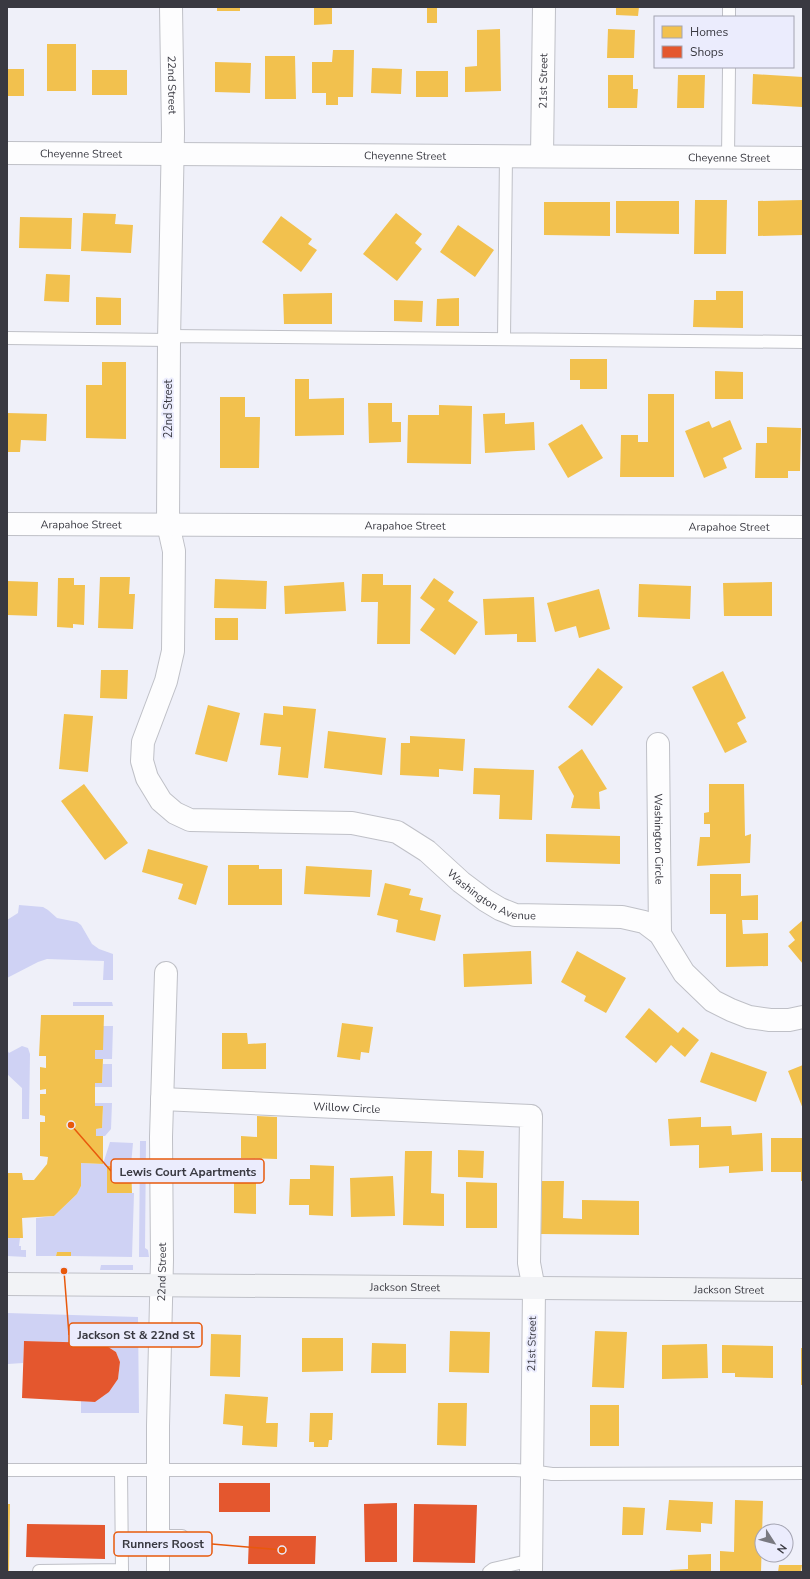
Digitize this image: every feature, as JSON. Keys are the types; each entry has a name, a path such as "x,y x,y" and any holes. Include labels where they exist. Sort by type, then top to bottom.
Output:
{"main road":[{"name":"Jackson Street","path":"7,1284 803,1290"}],"street":[{"name":"22nd Street","path":"161,801 147,778 142,761 143,742 166,681 173,651 174,551 168,524 172,154 171,7"},
{"name":"21st Street","path":"542,156 544,7"},
{"name":"Cheyenne Street","path":"7,153 803,158"},
{"name":"Arapahoe Street","path":"7,524 803,526"},
{"name":"Washington Circle","path":"658,744 660,934"},
{"name":"Washington Avenue","path":"161,801 175,813 190,820 352,823 397,832 427,851 461,882 500,909 515,915 622,917 644,922 660,934 684,973 713,1001 749,1017 770,1020 789,1020 803,1017"},
{"name":"22nd Street","path":"158,1572 162,1099 166,973"},
{"name":"Willow Circle","path":"162,1099 531,1116"},
{"name":"21st Street","path":"531,1116 529,1264 534,1288 531,1471 532,1566"}],"lane":[{"path":"728,157 729,68"},
{"path":"504,339 506,156"},
{"path":"7,338 504,339 803,342"},
{"path":"7,1470 531,1471 552,1474 803,1473"},
{"path":"39,1572 122,1571 121,1470"},
{"path":"158,1536 182,1536"},
{"path":"488,1572 493,1569 532,1566"}],"shaded area":[{"path":"19,905 43,907 57,918 77,922 81,925 92,944 99,949 113,954 113,980 103,980 104,961 47,959 7,978 7,920 18,913"},
{"path":"73,1002 112,1002 113,1006 73,1006"},
{"path":"103,1026 113,1026 112,1059 95,1059 95,1050 103,1050"},
{"path":"22,1046 28,1048 30,1054 29,1119 22,1119 22,1088 7,1074 7,1050 9,1053"},
{"path":"103,1064 112,1064 112,1087 95,1087 95,1083 102,1083"},
{"path":"95,1103 112,1103 111,1129 105,1136 96,1136 96,1129 102,1128 103,1106 95,1106"},
{"path":"140,1141 146,1141 145,1248 148,1250 149,1257 139,1257"},
{"path":"110,1142 133,1143 131,1165 107,1166 107,1193 134,1193 132,1257 71,1256 71,1252 57,1252 56,1256 36,1256 36,1218 54,1216 77,1194 81,1186 81,1163 103,1164"},
{"path":"7,1238 20,1238 19,1246 21,1246 21,1250 26,1250 26,1257 7,1256"},
{"path":"101,1265 133,1265 133,1270 100,1270"},
{"path":"7,1313 138,1317 139,1413 81,1413 81,1401 95,1402 109,1392 118,1379 120,1362 116,1352 102,1343 24,1341 23,1363 8,1364"}],"building: Homes":[{"path":"217,7 240,7 240,11 217,11"},
{"path":"314,7 332,7 332,24 314,25"},
{"path":"427,7 437,7 437,23 427,23"},
{"path":"616,7 639,7 638,16 616,15"},
{"path":"500,29 501,91 465,92 465,67 477,66 477,30"},
{"path":"608,29 635,30 634,58 607,58"},
{"path":"47,44 76,44 76,91 47,91"},
{"path":"333,50 354,50 353,97 338,97 338,105 326,105 326,93 312,93 312,62 332,62"},
{"path":"265,56 295,56 296,99 265,99"},
{"path":"215,62 251,63 250,93 215,92"},
{"path":"372,68 402,69 401,94 371,93"},
{"path":"7,69 24,69 24,96 7,96"},
{"path":"92,70 127,70 127,95 92,95"},
{"path":"416,71 448,71 448,97 416,97"},
{"path":"753,74 803,77 802,107 752,104"},
{"path":"608,75 633,75 633,89 638,89 637,108 608,108"},
{"path":"678,75 705,75 704,108 677,108"},
{"path":"695,200 727,200 726,254 694,254"},
{"path":"803,200 803,235 758,236 758,201"},
{"path":"616,201 679,201 679,234 616,233"},
{"path":"544,202 610,202 610,236 544,235"},
{"path":"83,213 116,214 115,224 133,225 131,253 81,251"},
{"path":"396,213 422,234 415,243 422,249 397,281 363,254"},
{"path":"281,216 312,239 308,244 317,250 301,272 262,242"},
{"path":"20,217 72,218 71,249 19,248"},
{"path":"458,225 494,250 475,277 440,252"},
{"path":"46,274 70,275 69,302 44,301"},
{"path":"716,291 743,291 743,328 693,327 694,300 716,300"},
{"path":"332,293 332,324 284,324 283,294"},
{"path":"96,297 121,298 121,325 96,325"},
{"path":"459,298 459,326 436,326 437,299"},
{"path":"394,300 423,301 422,322 394,321"},
{"path":"570,359 607,359 607,389 580,389 580,380 570,380"},
{"path":"102,362 126,362 126,439 86,438 86,385 102,385"},
{"path":"715,371 743,372 743,399 715,399"},
{"path":"295,379 309,379 309,399 344,398 344,435 295,436"},
{"path":"648,394 674,394 674,477 620,477 621,435 638,435 638,442 648,442"},
{"path":"220,397 245,397 245,417 260,417 259,468 220,468"},
{"path":"368,403 392,403 392,422 401,422 401,442 369,443"},
{"path":"439,405 472,406 471,464 407,463 408,415 439,415"},
{"path":"7,413 47,414 46,441 21,440 20,452 7,452"},
{"path":"505,413 505,424 534,422 535,450 485,453 483,414"},
{"path":"730,420 742,449 723,458 727,468 704,478 685,431 709,421 712,428"},
{"path":"582,424 603,458 568,478 548,444"},
{"path":"767,427 801,428 800,471 788,471 788,478 755,478 756,443 767,443"},
{"path":"362,574 383,574 383,585 411,585 410,644 377,644 378,602 361,602"},
{"path":"100,577 130,577 129,594 135,594 133,629 98,628"},
{"path":"58,578 74,578 74,585 85,585 84,625 73,624 73,628 57,627"},
{"path":"434,578 454,592 448,601 478,622 455,655 420,630 435,609 420,598"},
{"path":"215,579 267,581 266,609 214,608"},
{"path":"7,581 38,582 37,616 7,615"},
{"path":"344,582 346,611 285,614 284,586"},
{"path":"772,582 772,616 724,616 723,583"},
{"path":"639,584 691,586 690,619 638,617"},
{"path":"599,589 610,629 579,638 576,626 555,632 547,603"},
{"path":"534,597 536,642 517,642 517,634 485,635 483,599"},
{"path":"215,618 238,618 238,640 215,640"},
{"path":"598,668 623,687 592,726 568,707"},
{"path":"101,670 128,670 127,699 100,698"},
{"path":"723,671 746,718 737,723 747,742 725,753 692,687"},
{"path":"208,705 240,713 227,762 195,754"},
{"path":"283,706 316,709 308,778 278,775 281,747 260,745 264,713 283,715"},
{"path":"64,714 93,716 88,772 59,769"},
{"path":"328,731 386,738 382,775 324,768"},
{"path":"410,736 465,739 463,771 439,769 439,777 400,775 401,743 410,743"},
{"path":"582,749 607,789 599,792 600,809 571,808 574,796 558,767"},
{"path":"474,768 534,770 532,820 499,819 500,795 473,794"},
{"path":"84,784 128,843 105,860 61,801"},
{"path":"709,784 744,784 745,836 751,834 750,863 697,866 700,837 710,837 710,824 704,824 704,813 709,812"},
{"path":"546,834 620,836 620,864 546,862"},
{"path":"148,849 208,866 196,905 178,899 183,884 142,872"},
{"path":"228,865 259,865 259,869 282,869 282,905 228,905"},
{"path":"306,866 372,870 370,897 304,894"},
{"path":"710,874 741,874 741,896 758,895 758,920 742,920 743,934 768,933 768,966 726,967 726,914 710,914"},
{"path":"385,883 411,889 409,895 423,898 420,910 441,915 435,941 396,932 398,920 377,915"},
{"path":"803,920 803,964 788,946 795,940 789,932"},
{"path":"531,951 532,984 464,987 463,954"},
{"path":"577,951 626,978 606,1013 584,1001 586,996 561,982"},
{"path":"649,1008 678,1033 683,1027 699,1040 685,1057 671,1045 656,1063 625,1037"},
{"path":"41,1015 104,1015 103,1050 95,1050 95,1059 103,1059 102,1083 95,1083 95,1106 103,1106 102,1128 96,1129 96,1136 103,1136 103,1164 81,1163 81,1186 77,1194 54,1216 22,1218 23,1238 7,1238 7,1173 22,1173 23,1180 34,1180 47,1164 48,1157 40,1156 40,1122 45,1122 45,1116 40,1115 40,1094 46,1094 46,1089 40,1090 40,1067 46,1068 46,1056 39,1056"},
{"path":"342,1023 373,1027 369,1053 361,1052 360,1060 337,1057"},
{"path":"222,1033 247,1033 248,1044 266,1043 266,1069 222,1069"},
{"path":"711,1052 767,1072 756,1102 700,1082"},
{"path":"803,1065 803,1109 788,1071"},
{"path":"257,1116 277,1117 277,1159 241,1158 241,1136 257,1137"},
{"path":"701,1117 701,1127 731,1126 732,1135 762,1133 763,1171 729,1173 729,1166 699,1168 699,1145 670,1146 668,1119"},
{"path":"771,1138 803,1138 803,1181 801,1181 801,1172 771,1172"},
{"path":"458,1150 484,1151 483,1178 458,1177"},
{"path":"405,1151 432,1151 431,1193 444,1194 444,1226 403,1225"},
{"path":"131,1165 132,1193 107,1193 107,1166"},
{"path":"310,1165 334,1166 333,1216 309,1215 309,1205 289,1205 290,1179 310,1179"},
{"path":"393,1176 395,1216 351,1217 350,1178"},
{"path":"542,1181 564,1181 563,1218 582,1219 582,1200 639,1201 639,1235 541,1234"},
{"path":"466,1182 497,1183 497,1228 466,1228"},
{"path":"234,1183 256,1183 256,1214 234,1213"},
{"path":"57,1252 71,1252 71,1256 56,1256"},
{"path":"450,1331 490,1332 489,1373 449,1372"},
{"path":"595,1331 627,1332 624,1388 592,1387"},
{"path":"211,1334 241,1335 240,1377 210,1376"},
{"path":"302,1338 343,1338 343,1371 302,1372"},
{"path":"372,1343 406,1344 406,1373 371,1373"},
{"path":"707,1344 708,1378 662,1379 662,1345"},
{"path":"722,1345 773,1346 773,1378 735,1377 735,1373 722,1373"},
{"path":"801,1348 803,1348 803,1385 801,1385"},
{"path":"225,1394 268,1397 266,1423 278,1423 277,1447 242,1445 243,1426 223,1424"},
{"path":"438,1403 467,1403 466,1446 437,1445"},
{"path":"590,1405 619,1405 619,1446 590,1446"},
{"path":"310,1413 333,1413 332,1440 329,1440 328,1447 314,1447 314,1442 309,1442"},
{"path":"669,1500 713,1502 712,1524 701,1523 701,1532 666,1530"},
{"path":"735,1500 763,1501 762,1523 754,1523 754,1563 761,1563 761,1572 720,1572 720,1551 734,1552"},
{"path":"7,1504 10,1504 9,1572 7,1572"},
{"path":"623,1507 645,1508 643,1535 622,1535"},
{"path":"711,1554 711,1572 670,1572 670,1570 688,1569 688,1555"},
{"path":"779,1565 802,1565 801,1572 778,1572"}],"building: Shops":[{"path":"24,1341 102,1343 116,1352 120,1362 118,1379 109,1392 95,1402 22,1398"},
{"path":"219,1483 270,1483 270,1512 219,1512"},
{"path":"397,1503 397,1562 365,1562 364,1504"},
{"path":"414,1504 477,1505 475,1563 413,1562"},
{"path":"27,1524 105,1525 105,1559 26,1557"},
{"path":"249,1536 316,1536 315,1564 248,1564"}],"place":[{"name":"Lewis Court Apartments","path":"71,1125"},
{"name":"Jackson St & 22nd St","path":"64,1271"},
{"name":"Runners Roost","path":"282,1550"}]}
